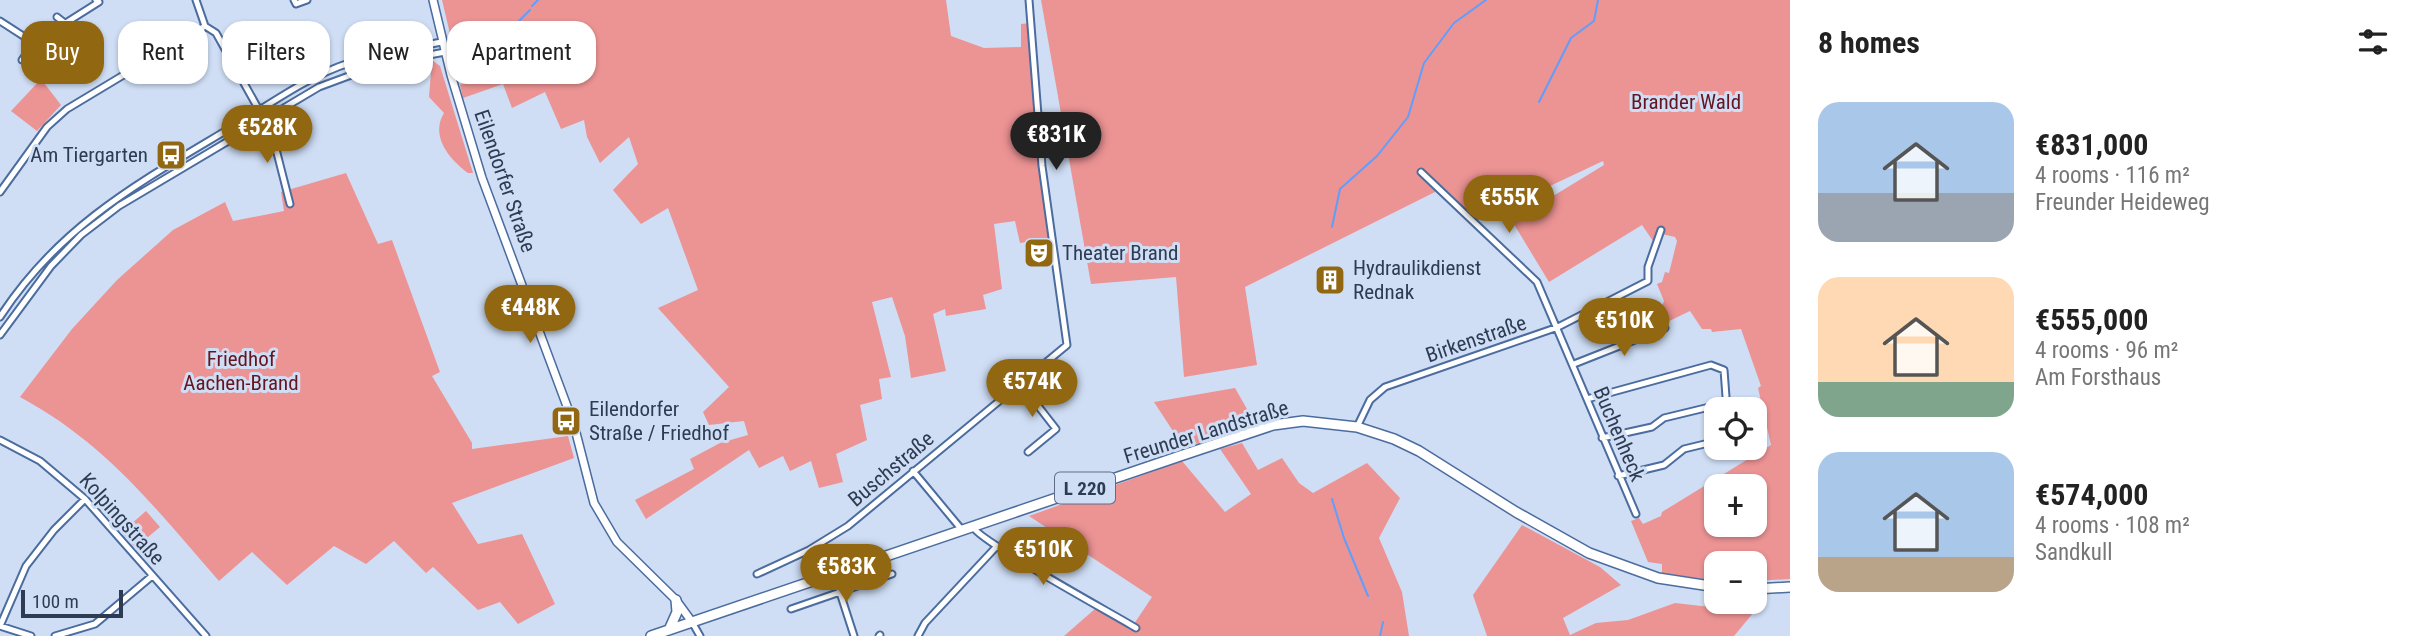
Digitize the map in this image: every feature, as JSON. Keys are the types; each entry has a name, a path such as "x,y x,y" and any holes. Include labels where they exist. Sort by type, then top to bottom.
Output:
{"main road":[{"name":"Freunder Landstraße","path":"651,636 1273,425 1303,421 1357,427 1419,450 1543,529 1597,556 1658,578 1704,585"},
{"path":"1767,588 1790,587"},
{"path":"669,630 677,611 676,600"}],"street":[{"path":"196,0 203,21"},
{"path":"294,0 296,4 307,0"},
{"name":"Eilendorfer Straße","path":"433,0 445,52 482,178 574,425 594,503 602,521 617,542 676,600 692,622"},
{"name":"Buschstraße","path":"757,574 829,539 1068,345 1042,166 1029,0"},
{"path":"70,21 99,1"},
{"path":"57,17 62,21"},
{"path":"0,22 21,35"},
{"path":"208,28 216,33 264,119 277,153 290,204"},
{"path":"0,317 42,260 98,209 259,111 346,64 443,42"},
{"path":"0,335 51,266 104,217 319,87 353,73 404,58 445,52"},
{"path":"0,192 47,127 67,109 118,78"},
{"name":"Buchenheck","path":"1421,172 1537,282 1636,514"},
{"path":"98,209 104,217"},
{"name":"Birkenstraße","path":"1357,427 1370,400 1385,387 1558,327 1648,281 1648,267 1661,230"},
{"path":"1574,364 1665,328"},
{"path":"1587,399 1712,365 1724,370 1726,397"},
{"path":"1021,384 1056,429 1028,452"},
{"path":"1602,438 1652,427 1664,418 1704,410"},
{"name":"Kolpingstraße","path":"0,440 40,461 85,499 206,636"},
{"path":"1618,475 1664,465 1684,449 1704,444"},
{"path":"913,471 962,530"},
{"path":"32,636 0,626 26,566 37,550 85,499"},
{"path":"973,527 998,546 1136,628"},
{"path":"918,636 925,623 998,546"},
{"path":"834,574 854,636"},
{"path":"791,609 892,574"},
{"path":"55,636 95,624 152,576"},
{"path":"692,622 700,636"}],"green space":[{"path":"442,0 946,0 951,36 984,48 1021,47 1021,24 1030,23 1035,121 1052,238 1020,243 1015,221 994,224 1002,289 983,295 986,309 946,316 945,309 933,314 946,371 911,378 905,336 892,297 872,302 891,377 879,379 882,399 860,405 867,440 836,454 843,482 819,488 811,461 790,471 783,456 759,468 749,450 646,519 635,500 694,469 690,459 720,443 748,435 744,421 709,425 703,412 729,387 658,308 698,290 668,208 641,224 613,190 638,164 629,137 600,163 587,137 584,120 561,129 545,92 512,108 503,84 596,84 596,21 447,21"},
{"name":"Brander Wald","path":"1041,0 1790,0 1790,579 1767,580 1767,551 1704,551 1704,579 1662,573 1662,564 1648,562 1631,521 1639,518 1643,524 1661,516 1662,512 1704,486 1704,537 1767,537 1767,474 1724,474 1747,460 1767,460 1767,447 1771,445 1767,427 1767,397 1760,397 1758,388 1761,386 1741,329 1712,332 1711,329 1702,329 1690,311 1665,323 1660,312 1664,301 1657,284 1662,282 1665,272 1669,273 1677,241 1675,237 1657,233 1653,241 1642,225 1549,282 1512,221 1604,165 1603,161 1474,222 1439,190 1245,287 1257,365 1184,377 1176,277 1091,284"},
{"path":"433,61 440,66 473,173 468,173 448,154 439,130 444,113 429,97 430,84 433,84"},
{"path":"36,84 45,84 61,105 37,131 11,111"},
{"path":"462,84 503,84 463,98 460,85"},
{"name":"Friedhof Aachen-Brand","path":"346,173 378,244 392,240 440,372 432,376 472,443 472,449 568,436 574,458 452,503 478,544 522,534 555,604 518,624 500,602 478,610 433,567 426,573 394,541 366,564 334,546 287,585 252,552 219,581 128,479 79,435 20,397 72,329 117,280 173,230 225,202 233,221 284,211 281,192"},
{"path":"1235,388 1255,423 1184,448 1154,402"},
{"path":"1242,443 1258,470 1282,458 1299,483 1313,493 1367,463 1400,498 1379,538 1402,592 1409,636 1064,636 1096,608 1134,624 1152,597 1029,516 1182,461 1225,512 1251,494 1220,449"},
{"path":"146,511 160,527 135,548 122,532"},
{"path":"1522,525 1600,567 1621,585 1563,618 1570,635 1596,623 1628,620 1675,603 1704,606 1704,614 1752,614 1734,636 1487,636 1473,595"}],"waterway":[{"path":"532,6 538,0"},
{"path":"1332,227 1340,189 1377,156 1408,117 1424,63 1454,23 1486,0"},
{"path":"1539,102 1571,38 1594,21 1598,0"},
{"path":"519,21 530,10"},
{"path":"1332,499 1344,538 1368,596"},
{"path":"1380,636 1383,622"}],"place":[{"name":"Am Tiergarten","path":"171,155"},
{"name":"Theater Brand","path":"1039,253"},
{"name":"Hydraulikdienst Rednak","path":"1330,280"},
{"name":"Eilendorfer Straße / Friedhof","path":"566,421"}]}
